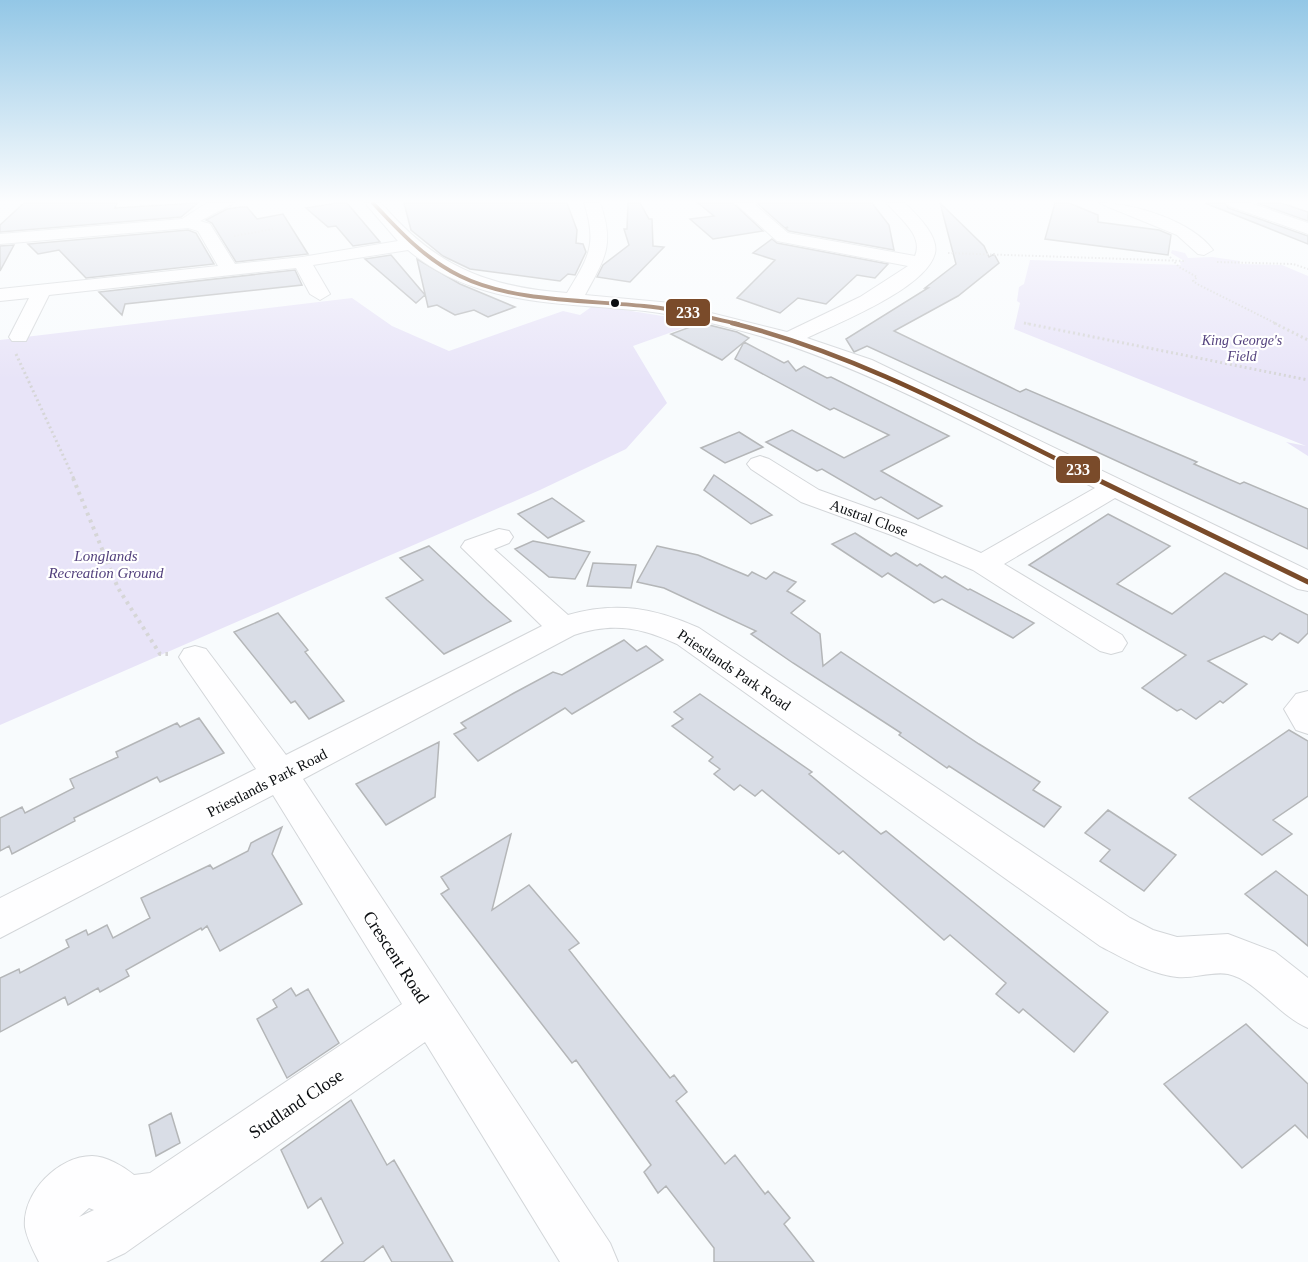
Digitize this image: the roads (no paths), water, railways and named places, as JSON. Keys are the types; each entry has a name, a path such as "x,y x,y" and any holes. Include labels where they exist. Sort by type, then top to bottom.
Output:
{"street":[{"path":"225,262 230,271"},
{"path":"0,295 302,262 308,271 309,283 320,294"},
{"path":"438,262 461,277 519,292 670,309 734,322 790,338 864,365 1308,582"},
{"path":"574,298 592,262"},
{"path":"790,338 902,282 920,262"},
{"path":"19,338 42,290"},
{"name":"Austral Close","path":"760,464 810,496 904,530 983,564 1112,643"},
{"path":"983,564 1114,488"},
{"path":"499,537 475,547 563,628"},
{"name":"Priestlands Park Road","path":"0,919 563,628 583,620 621,615 644,618 681,632 1115,932 1144,947 1177,957 1227,954 1259,966 1308,1006"},
{"name":"Crescent Road","path":"195,657 280,776 591,1262"},
{"path":"1308,703 1301,709 1308,721"},
{"name":"Studland Close","path":"160,1196 431,1011"}],"park label":[{"name":"King George's Field","path":"1242,348"},
{"name":"Longlands Recreation Ground","path":"106,564"}]}
